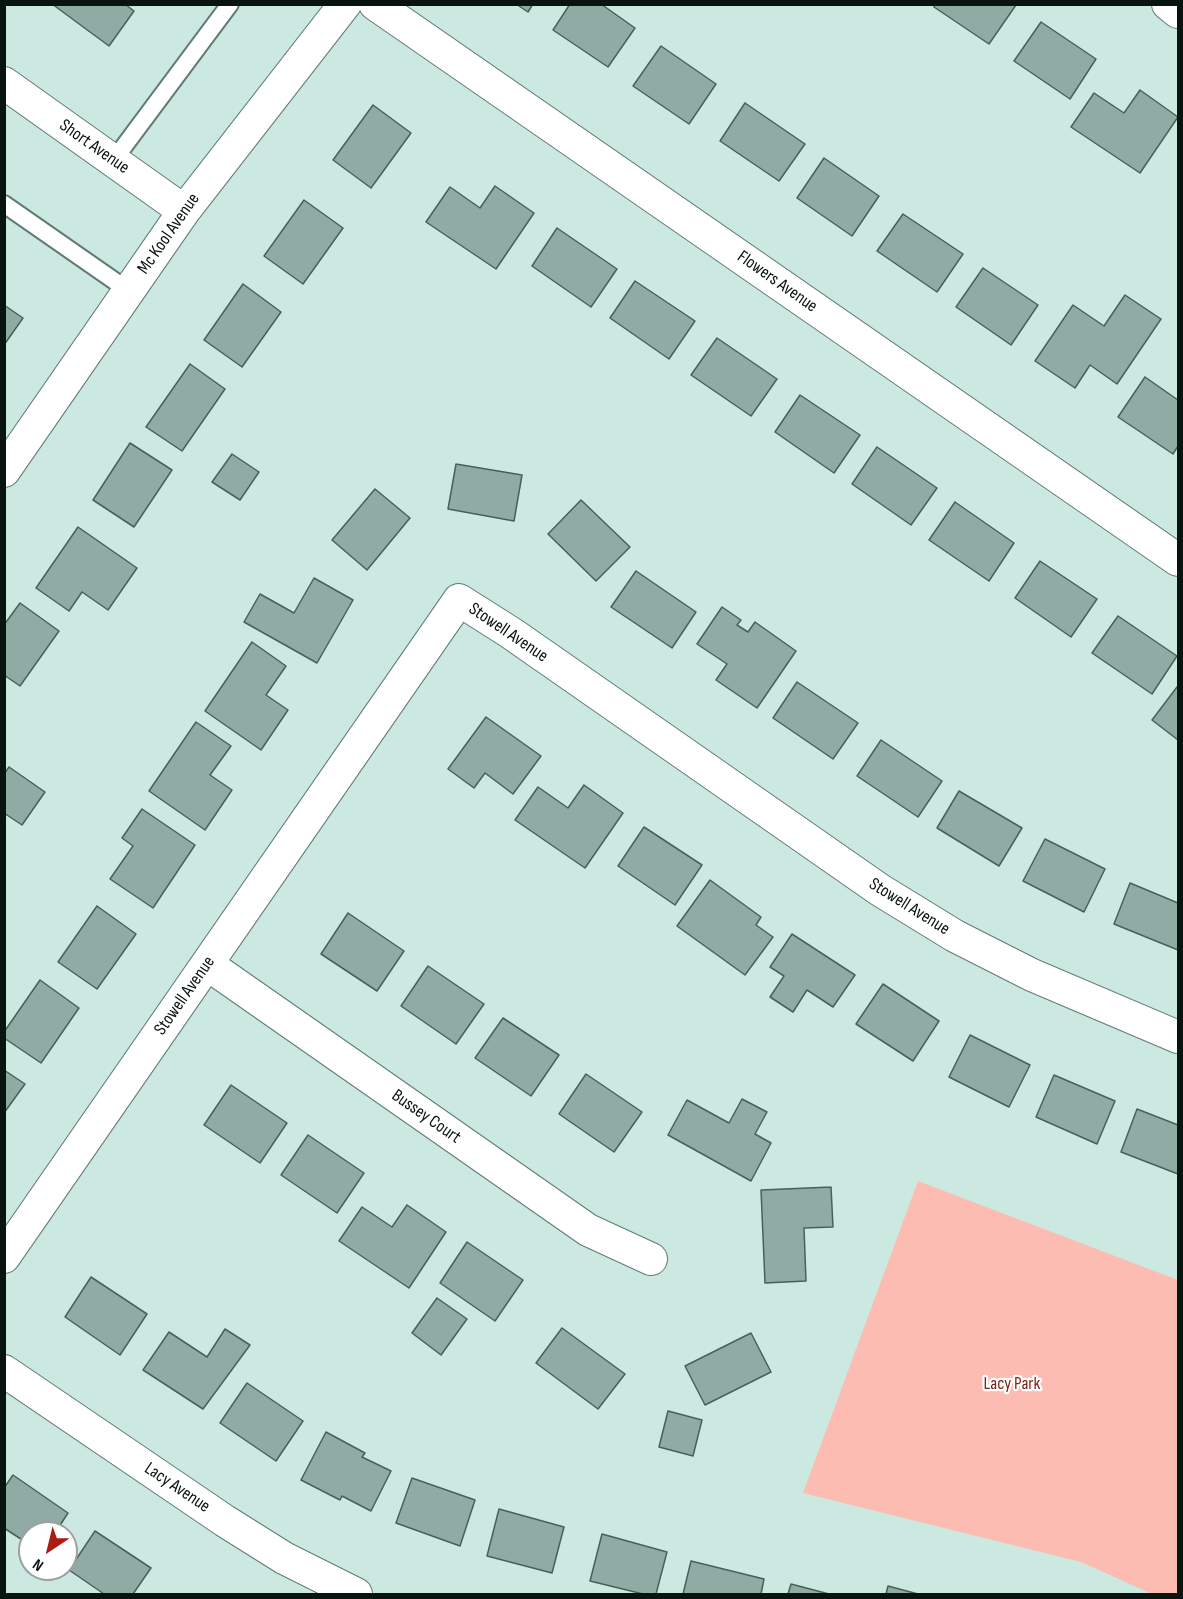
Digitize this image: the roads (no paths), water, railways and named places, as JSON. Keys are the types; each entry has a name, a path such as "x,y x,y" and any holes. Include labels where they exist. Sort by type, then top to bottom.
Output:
{"street":[{"name":"Mc Kool Avenue","path":"4,471 184,211 345,4"},
{"name":"Flowers Avenue","path":"375,4 1179,560"},
{"path":"1168,4 1179,12"},
{"name":"Short Avenue","path":"4,83 184,211"},
{"name":"Stowell Avenue","path":"4,1257 459,600 511,633 880,890 955,936 1032,975 1179,1037"},
{"name":"Bussey Court","path":"207,964 588,1230 651,1259"},
{"name":"Lacy Avenue","path":"4,1371 235,1527 284,1558 356,1594"}],"lane":[{"path":"113,161 230,4"},
{"path":"4,204 129,291"}],"park label":[{"name":"Lacy Park","path":"1012,1384"}]}
